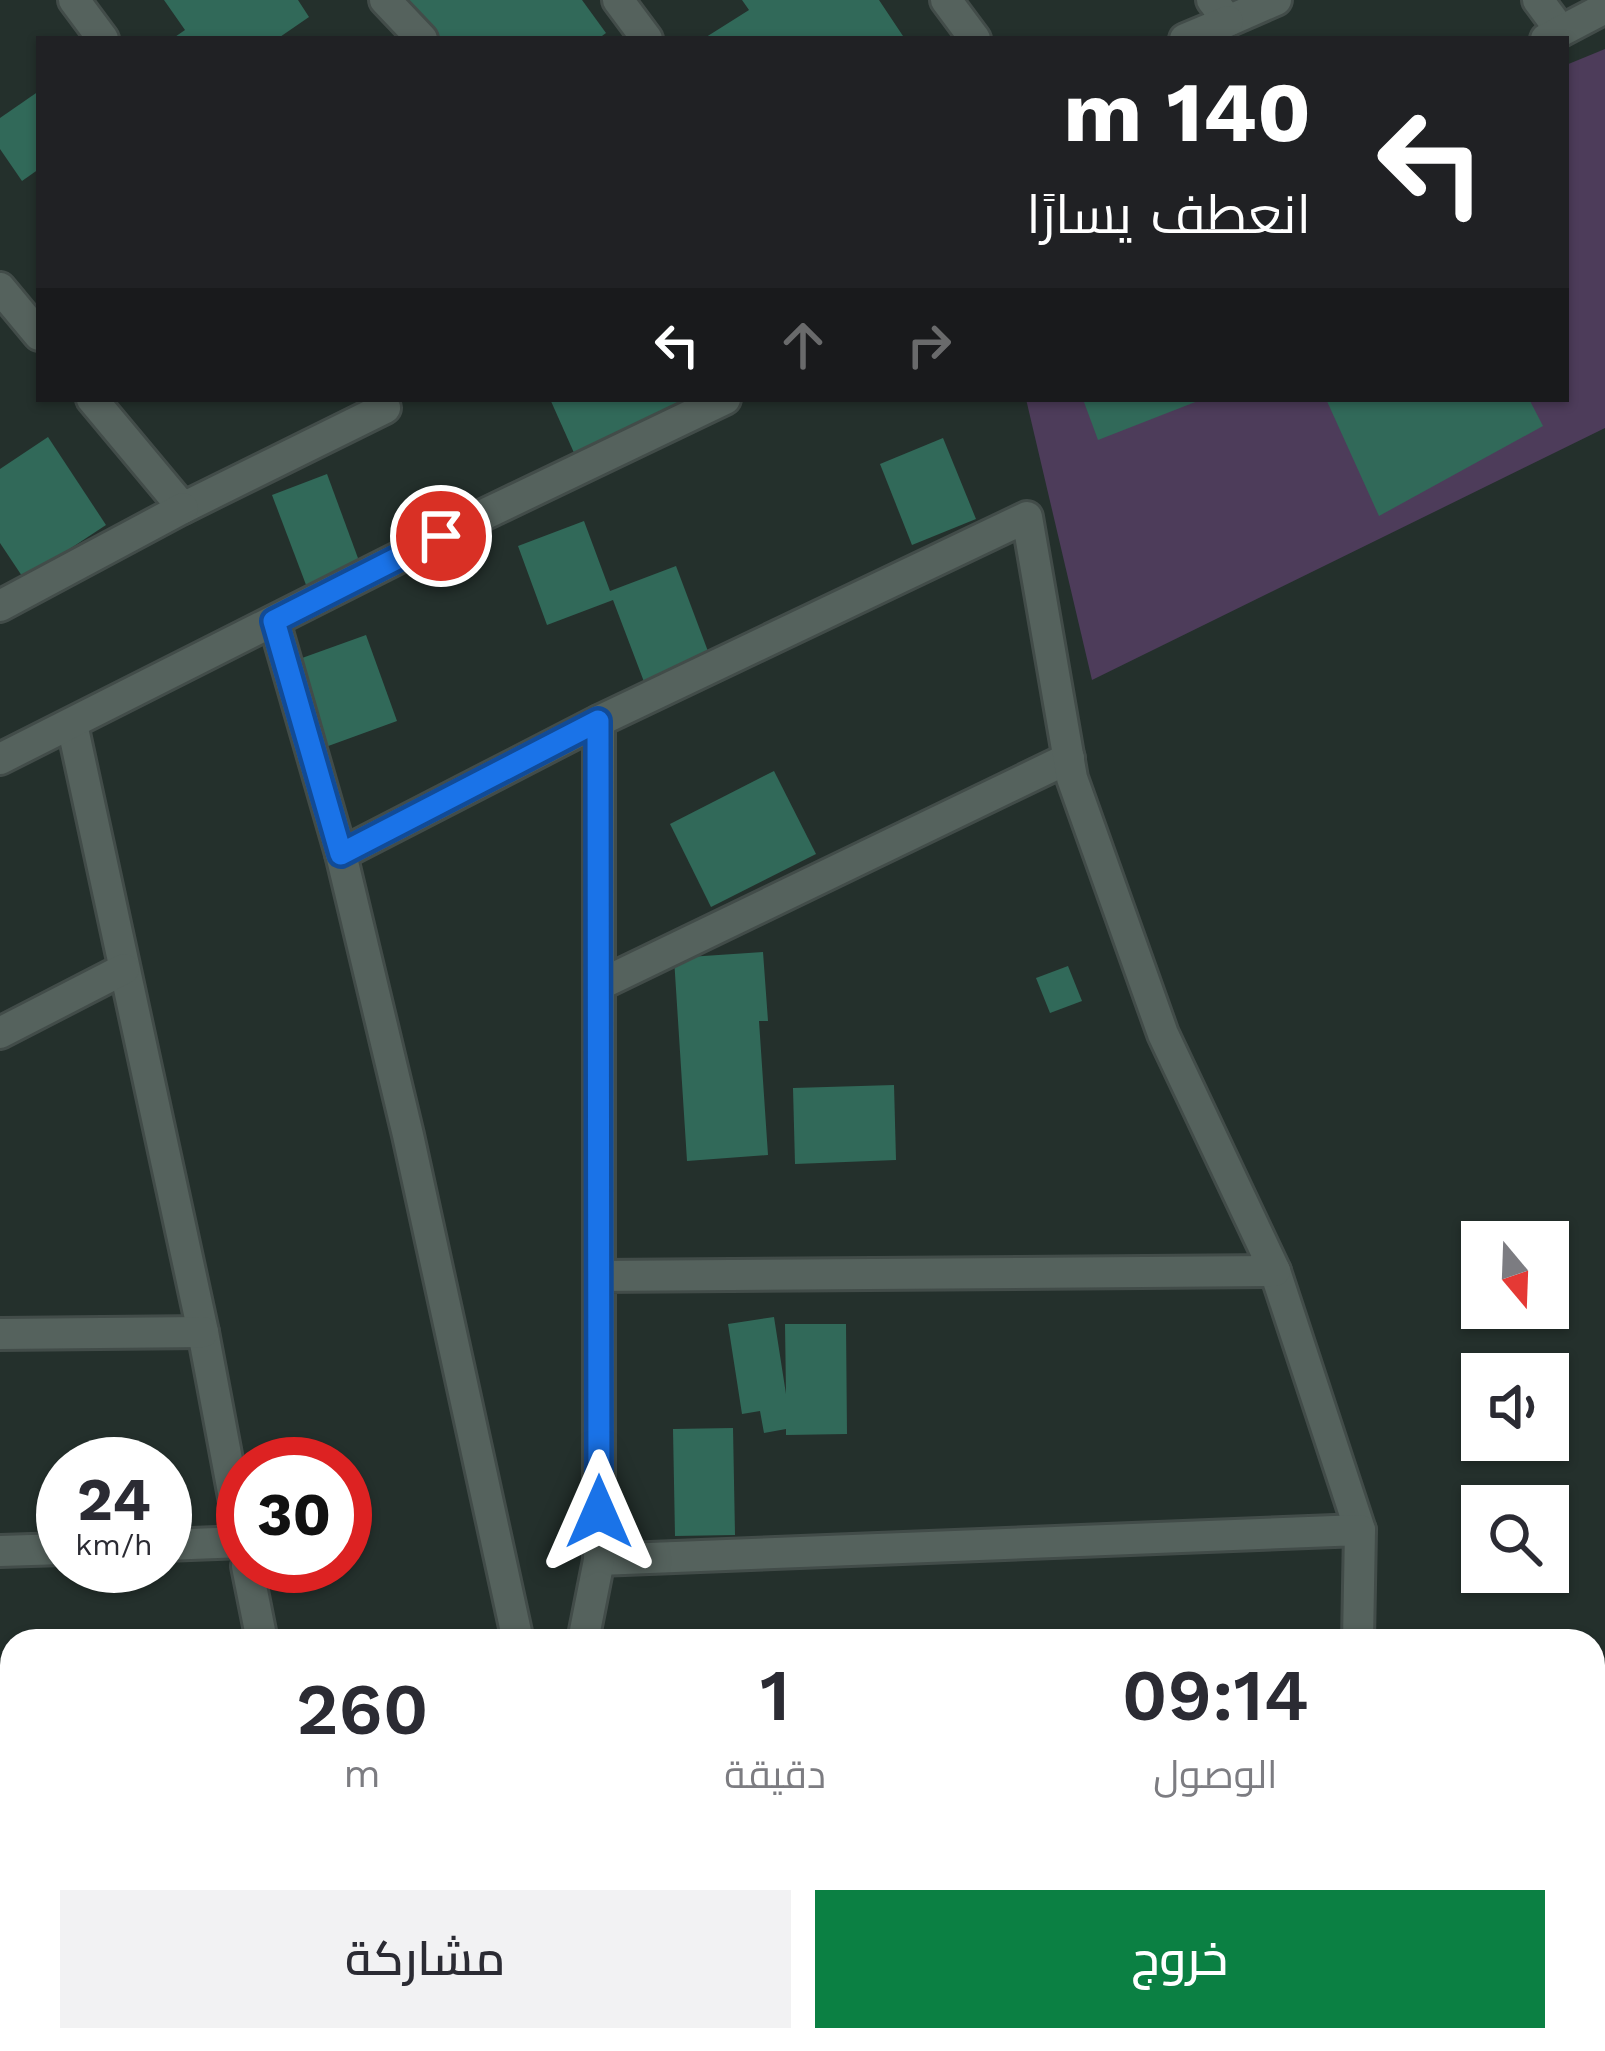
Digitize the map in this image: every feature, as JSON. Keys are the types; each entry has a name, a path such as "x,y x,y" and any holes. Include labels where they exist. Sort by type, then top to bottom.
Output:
{"street":[{"path":"74,0 101,36"},
{"path":"385,0 419,36"},
{"path":"618,0 645,36"},
{"path":"946,0 973,36"},
{"path":"1189,36 1220,11 1276,0"},
{"path":"1538,0 1554,35 1605,8"},
{"path":"0,288 36,331"},
{"path":"95,402 183,508"},
{"path":"0,606 389,402"},
{"path":"0,759 719,402"},
{"path":"341,854 598,721 1027,518 1072,778 1163,1034 1275,1271 1360,1529 1358,1629"},
{"path":"274,621 341,854 515,1629"},
{"path":"585,1629 599,1560 598,721"},
{"path":"72,724 222,1437"},
{"path":"599,985 1069,758"},
{"path":"0,1033 124,969"},
{"path":"599,1276 1275,1271"},
{"path":"0,1334 202,1332"},
{"path":"599,1560 1360,1529"},
{"path":"0,1551 36,1550"},
{"path":"252,1593 260,1629"}],"shaded area":[{"path":"1605,49 1605,428 1092,680 1027,402 1569,402 1569,64"}],"building":[{"path":"164,0 298,0 309,17 281,36 176,36 185,30"},
{"path":"391,0 582,0 606,33 602,36 403,36"},
{"path":"742,0 879,0 903,36 708,36 749,10"},
{"path":"36,93 36,171 22,181 0,149 0,118"},
{"path":"551,402 679,402 685,416 579,464"},
{"path":"1084,402 1195,402 1098,440"},
{"path":"1327,402 1531,402 1543,426 1379,516"},
{"path":"48,437 106,525 24,579 0,543 0,469"},
{"path":"943,438 976,519 912,545 880,464"},
{"path":"327,474 362,569 308,590 272,495"},
{"path":"584,521 610,591 676,566 712,662 646,687 613,600 547,625 518,546"},
{"path":"366,635 397,721 309,753 277,667"},
{"path":"774,771 816,854 711,907 670,824"},
{"path":"763,952 768,1021 759,1021 768,1155 687,1161 674,958"},
{"path":"1068,966 1082,1001 1050,1013 1036,978"},
{"path":"894,1085 896,1160 795,1164 793,1088"},
{"path":"774,1317 786,1394 785,1324 846,1324 847,1434 786,1435 786,1429 764,1433 760,1411 742,1414 728,1324"},
{"path":"733,1428 735,1535 675,1536 673,1429"}],"route":[{"path":"441,536 274,621 341,854 598,721 599,1512"}]}
